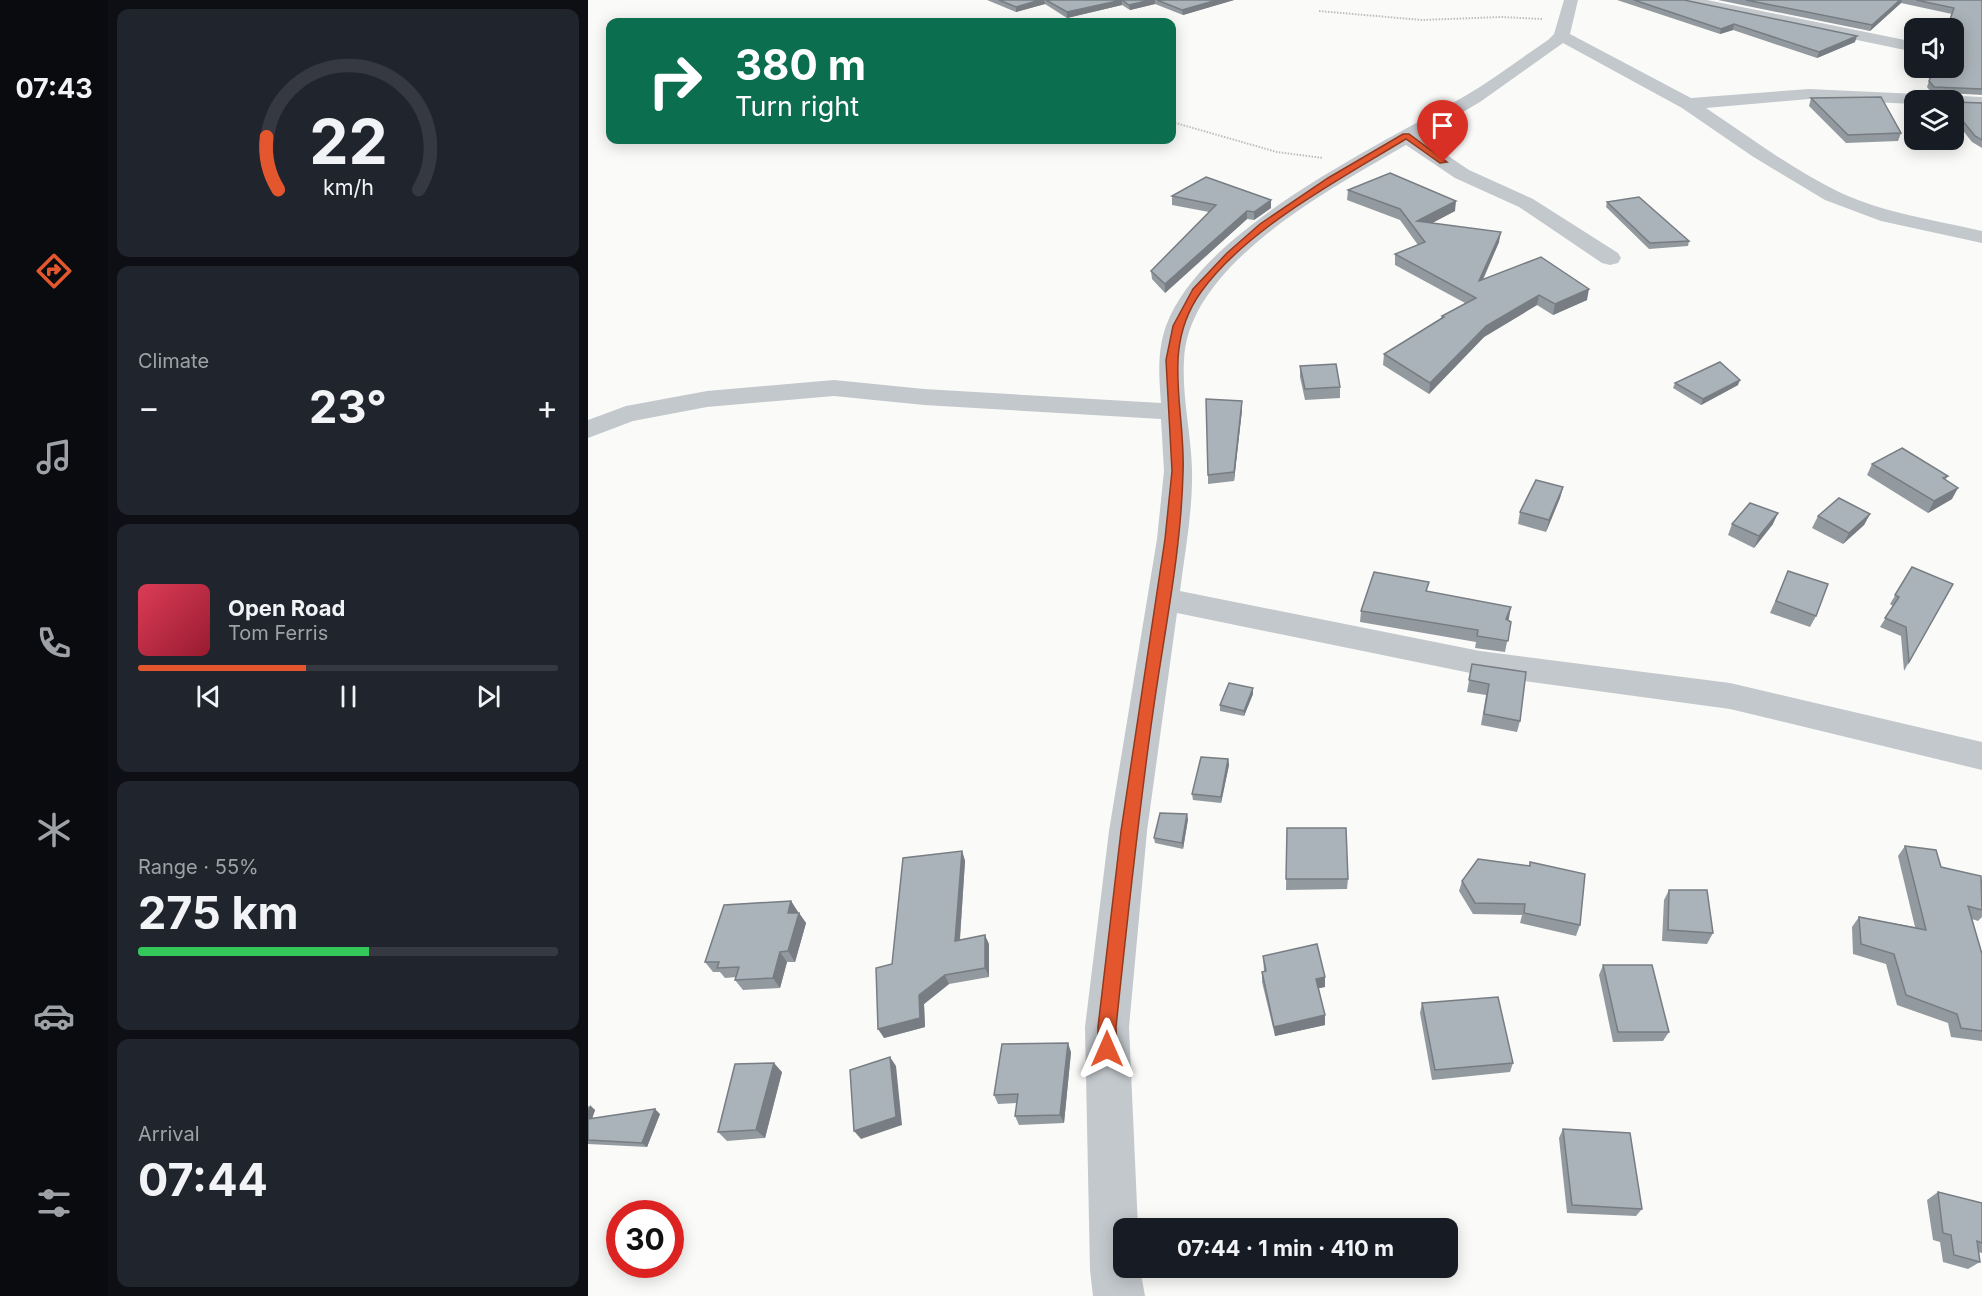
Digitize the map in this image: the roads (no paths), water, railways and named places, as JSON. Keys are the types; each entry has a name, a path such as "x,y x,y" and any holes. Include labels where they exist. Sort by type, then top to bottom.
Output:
{"street":[{"path":"1685,0 1904,45"},
{"path":"1119,1296 1115,1270 1107,1027 1128,831 1163,599 1178,471 1171,360 1178,326 1197,291 1230,255 1263,226 1359,164 1474,99 1567,19 1759,152 1832,196 1888,217 1982,237"},
{"path":"1688,104 1809,94 1982,102"},
{"path":"1406,136 1462,174 1526,204 1610,258"},
{"path":"588,430 626,414 707,399 834,388 924,397 1174,412"},
{"path":"1163,599 1480,663 1730,696 1982,756"}]}
